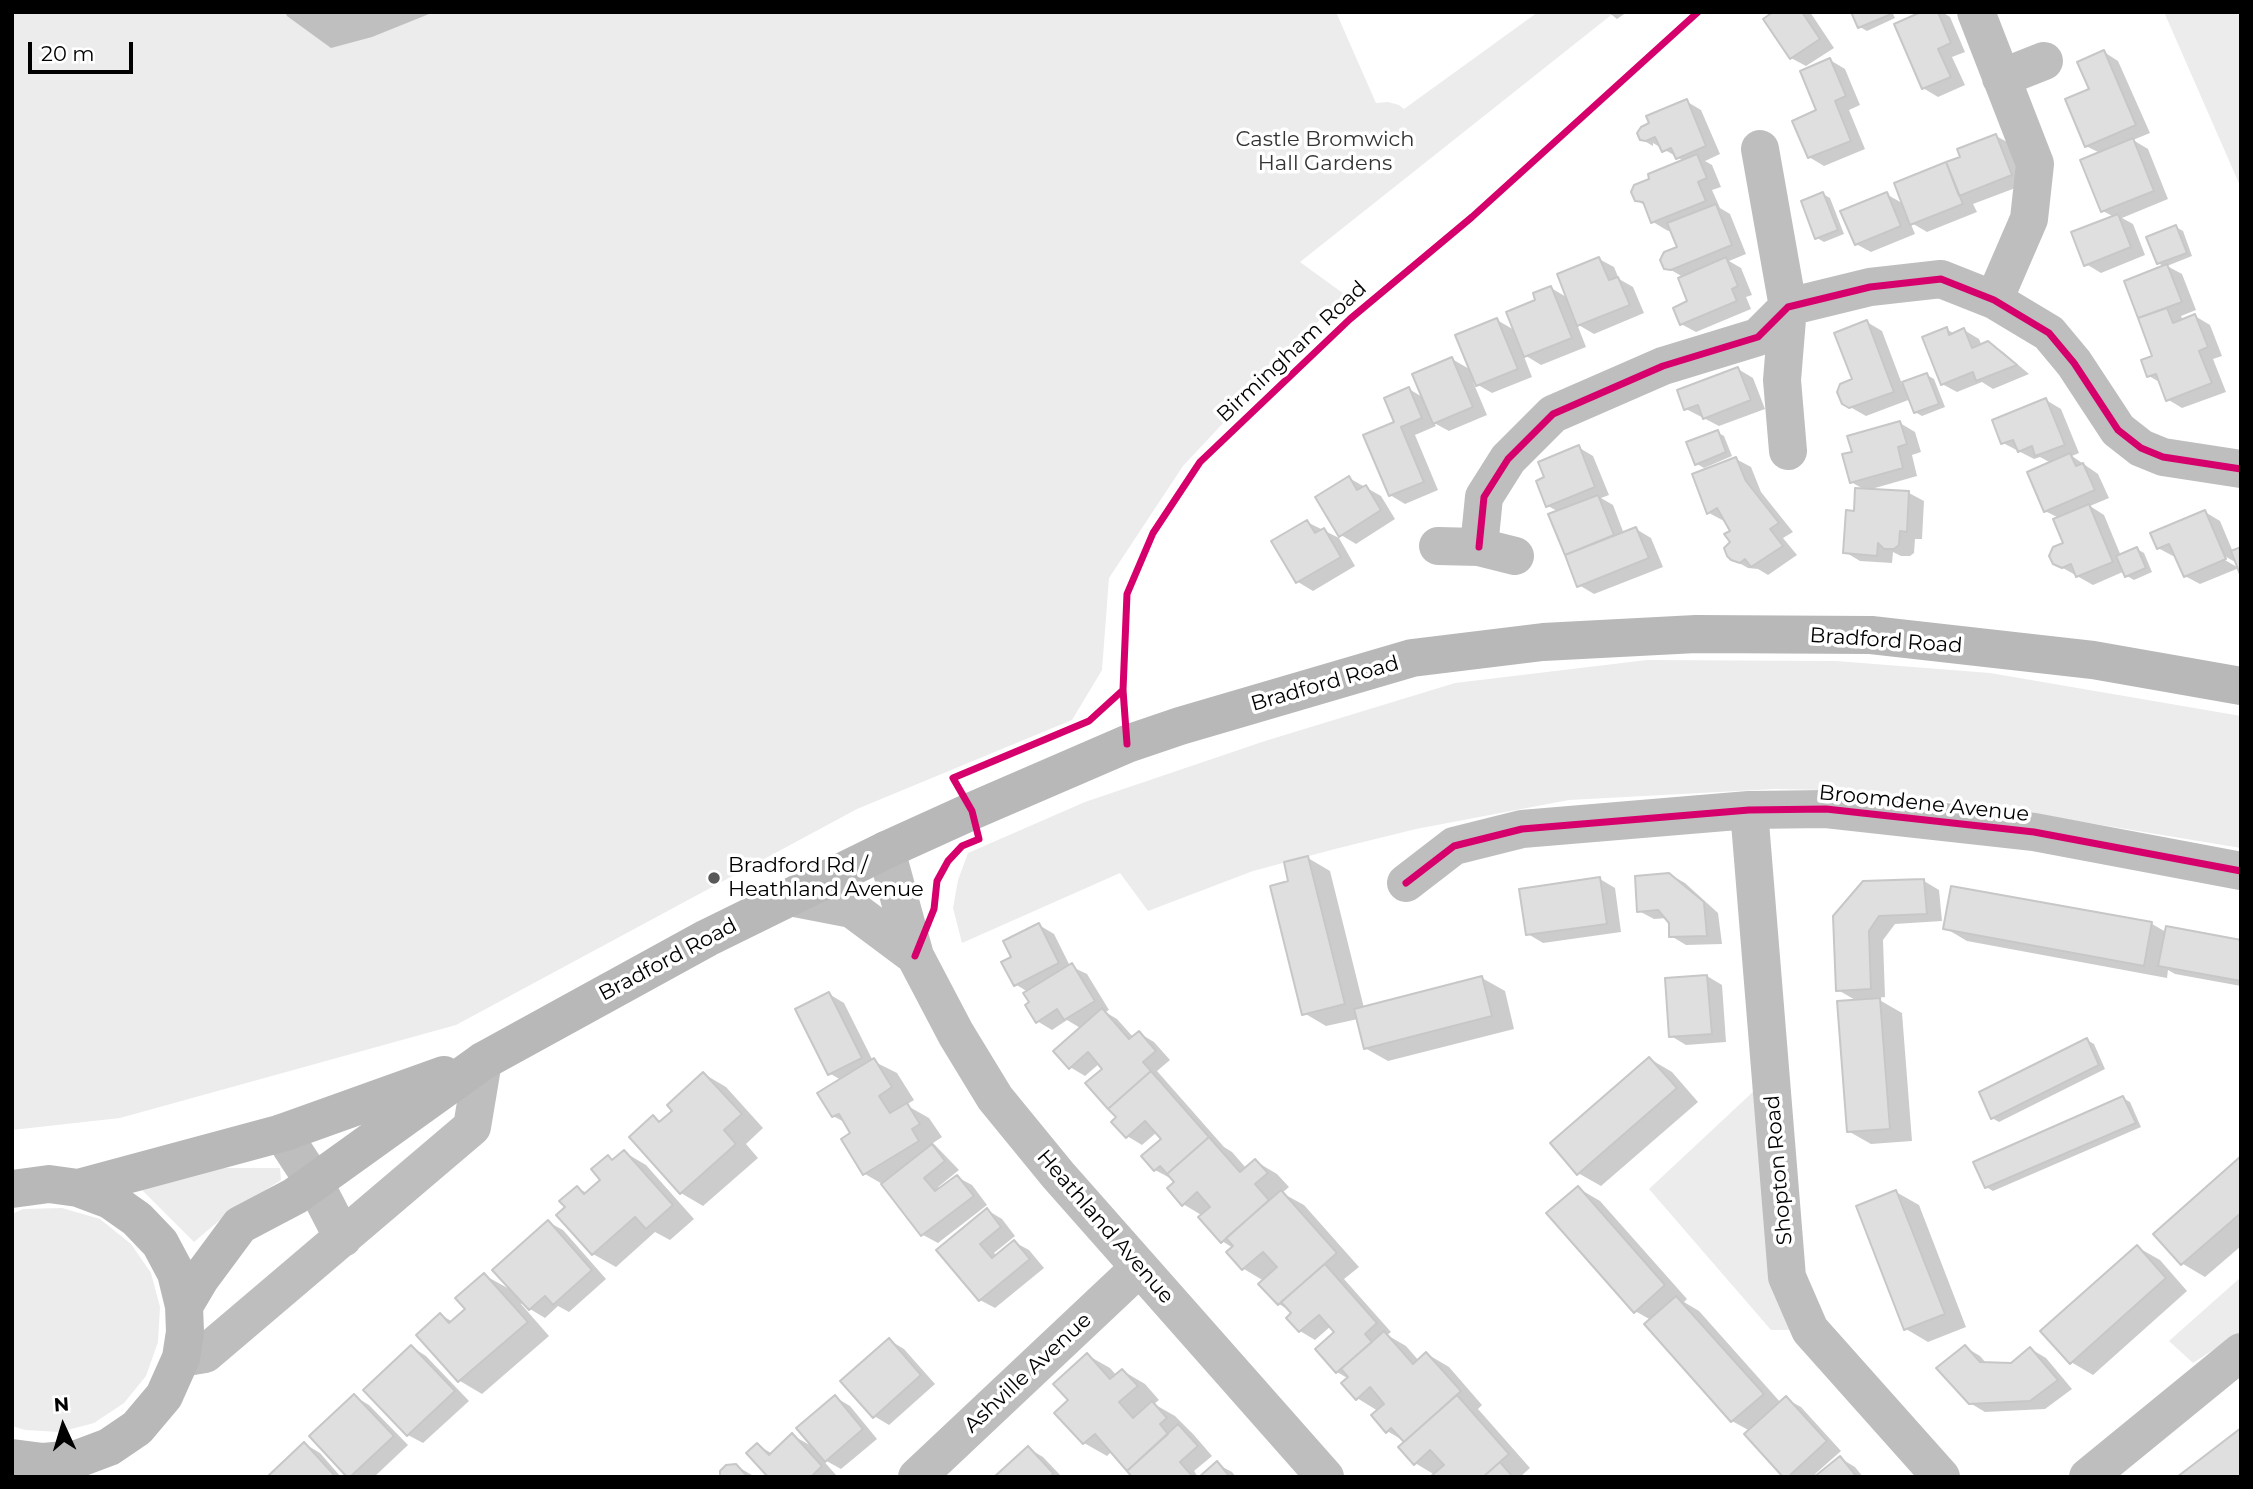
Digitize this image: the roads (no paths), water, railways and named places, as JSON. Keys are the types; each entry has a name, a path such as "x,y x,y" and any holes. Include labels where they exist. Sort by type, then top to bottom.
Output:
{"main road":[{"name":"Bradford Road","path":"184,1306 200,1279 240,1226 295,1196 483,1061 707,938 886,850 1127,744 1180,726 1412,658 1530,643 1696,634 1871,635 2093,660 2241,686"},
{"name":"Bradford Road","path":"78,1188 282,1133 483,1061"},
{"path":"12,1189 49,1184 78,1188 110,1200 137,1219 160,1243 176,1273 184,1306 185,1332 181,1358 164,1396 137,1428 85,1477"},
{"path":"12,1458 43,1462 77,1459 109,1447 137,1428"}],"street":[{"path":"1976,12 2035,164 2029,219 1994,300"},
{"path":"2001,78 2044,61"},
{"path":"1760,149 1788,307 1782,380 1788,451"},
{"path":"1438,546 1497,552 1484,497 1508,459 1553,414 1663,366 1758,337 1788,307 1870,287 1941,279 1994,300 2049,333 2074,363 2118,430 2141,448 2163,457 2241,468"},
{"name":"Broomdene Avenue","path":"1406,883 1454,846 1522,829 1749,810 1826,809 2034,832 2241,871"},
{"name":"Shopton Road","path":"1749,810 1787,1277 1810,1330 1941,1477"},
{"name":"Heathland Avenue","path":"886,850 915,956 956,1034 995,1098 1058,1175 1325,1477"},
{"name":"Heathland Avenue","path":"790,897 852,909 915,956"},
{"path":"181,1358 205,1354 472,1128 483,1061"},
{"path":"282,1133 314,1182 342,1238"},
{"name":"Ashville Avenue","path":"917,1477 1139,1268"},
{"path":"2088,1477 2241,1352"}],"place":[{"name":"Bradford Rd / Heathland Avenue","path":"714,878"}],"park label":[{"name":"Castle Bromwich Hall Gardens","path":"1325,152"}]}
